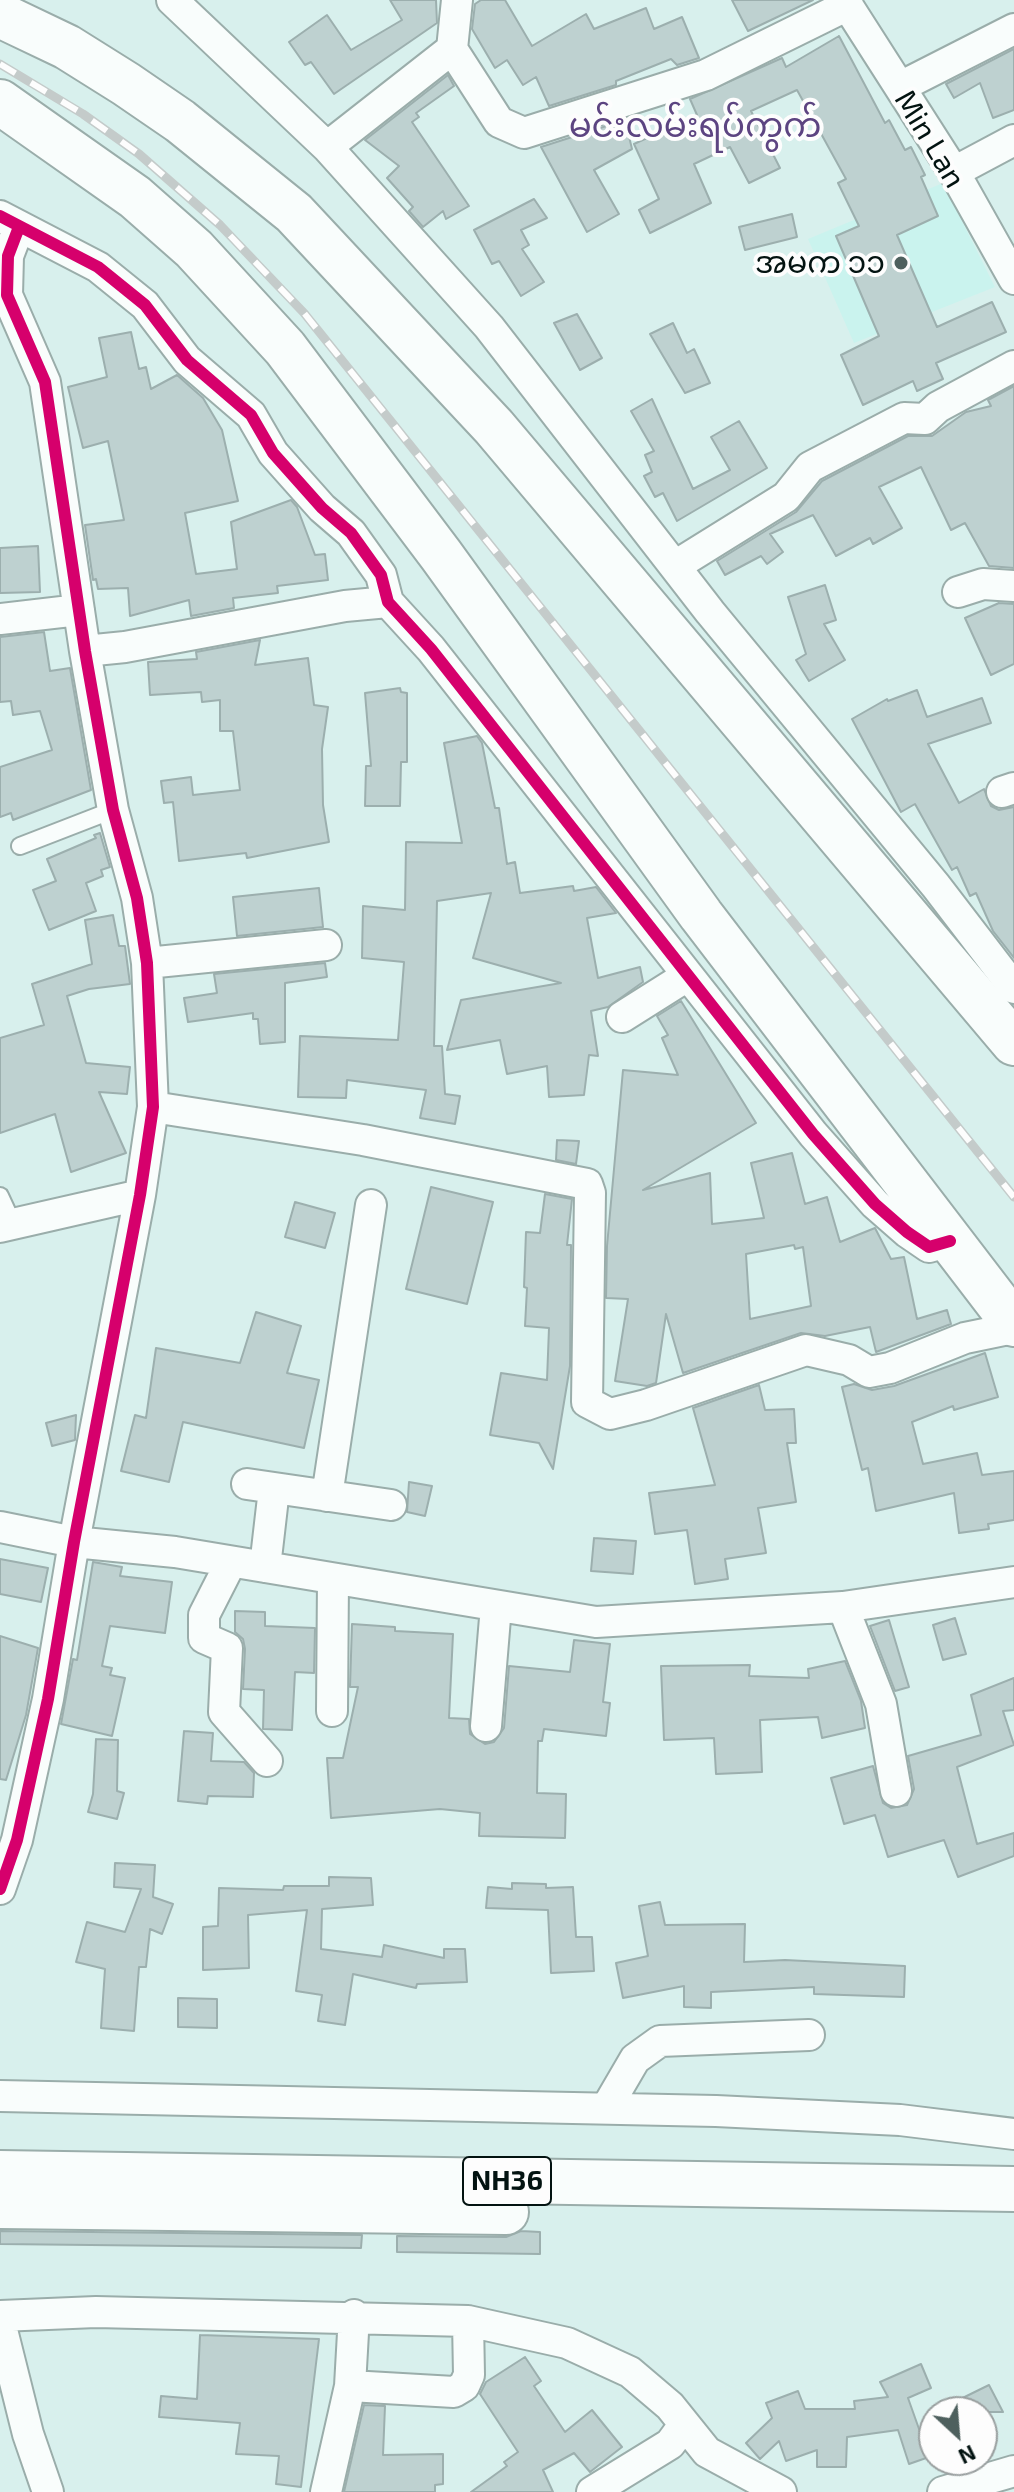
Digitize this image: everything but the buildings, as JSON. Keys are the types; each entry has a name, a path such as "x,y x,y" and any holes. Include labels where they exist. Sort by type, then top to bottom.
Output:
{"main road":[{"path":"0,15 67,47 126,84 191,129 294,213 494,427 920,899 1014,1043"},
{"path":"0,102 135,197 194,249 252,309 441,555 701,915 1014,1326"},
{"name":"NH36","path":"0,2173 1014,2189"},
{"name":"NH36","path":"0,2206 1014,2218"}],"street":[{"path":"172,0 327,147 489,327 675,566 920,899 1014,988"},
{"path":"457,0 452,49 499,122 524,133 706,75 846,3"},
{"name":"Min Lan","path":"846,3 954,172 1014,279"},
{"path":"900,87 1014,29"},
{"path":"327,147 452,49"},
{"path":"954,172 1014,140"},
{"path":"4,1880 17,1840 48,1699 74,1542 140,1195 153,1107 147,963 137,898 113,810 85,651 45,382 7,295 10,222 98,267 145,305 187,360 251,415 273,453 322,508 351,533 381,575 388,602 431,649 813,1134 875,1204 929,1247 950,1241"},
{"path":"675,566 786,497 810,467 904,418 925,419 938,407 1014,366"},
{"path":"958,592 983,584 1014,586"},
{"path":"85,651 125,647 345,606 388,602"},
{"path":"0,619 79,610"},
{"path":"147,963 326,945"},
{"path":"622,1017 687,976"},
{"path":"153,1107 349,1137 587,1184 590,1193 587,1402 610,1414 646,1405 806,1350 849,1360 869,1372 890,1368 965,1338 1014,1326"},
{"path":"7,1225 140,1195"},
{"path":"327,1496 371,1205"},
{"path":"265,1567 260,1487 391,1505"},
{"path":"0,1527 74,1542 265,1567 596,1622 843,1607 1014,1582"},
{"path":"231,1562 204,1615 204,1638 227,1648 224,1712 267,1761"},
{"path":"332,1711 333,1579"},
{"path":"486,1726 496,1606"},
{"path":"843,1607 881,1704 896,1791"},
{"path":"607,2107 635,2059 660,2041 809,2035"},
{"path":"0,2096 607,2107 900,2120 1014,2134"},
{"path":"0,2316 96,2312 354,2315 468,2321 567,2343 630,2372 670,2406 707,2452 781,2492"},
{"path":"326,2492 350,2386 354,2315"},
{"path":"350,2386 454,2392 464,2386 469,2375 468,2321"},
{"path":"0,2322 28,2434 48,2492"},
{"path":"592,2492 670,2444 684,2425"},
{"path":"943,2492 1014,2471"}],"lane":[{"path":"20,846 113,810"},
{"path":"0,1196 7,1225"}],"shaded area":[{"name":"အမက ၁၁","path":"943,183 995,287 854,343 808,239"}],"railway":[{"path":"0,64 83,114 139,154 220,225 304,313 1014,1197"}],"cycle path":[{"path":"0,216 98,267 145,305 187,360 251,415 273,453 322,508 351,533 381,575 388,602 431,649 813,1134 875,1204 907,1232 929,1247 950,1241"},
{"path":"0,1889 17,1840 48,1699 74,1542 140,1195 153,1107 147,963 137,898 113,810 85,651 45,382 7,295 8,256 19,227"}],"place":[{"name":"အမက ၁၁","path":"901,263"}],"district":[{"name":"မင်းလမ်းရပ်ကွက်","path":"695,126"}]}
